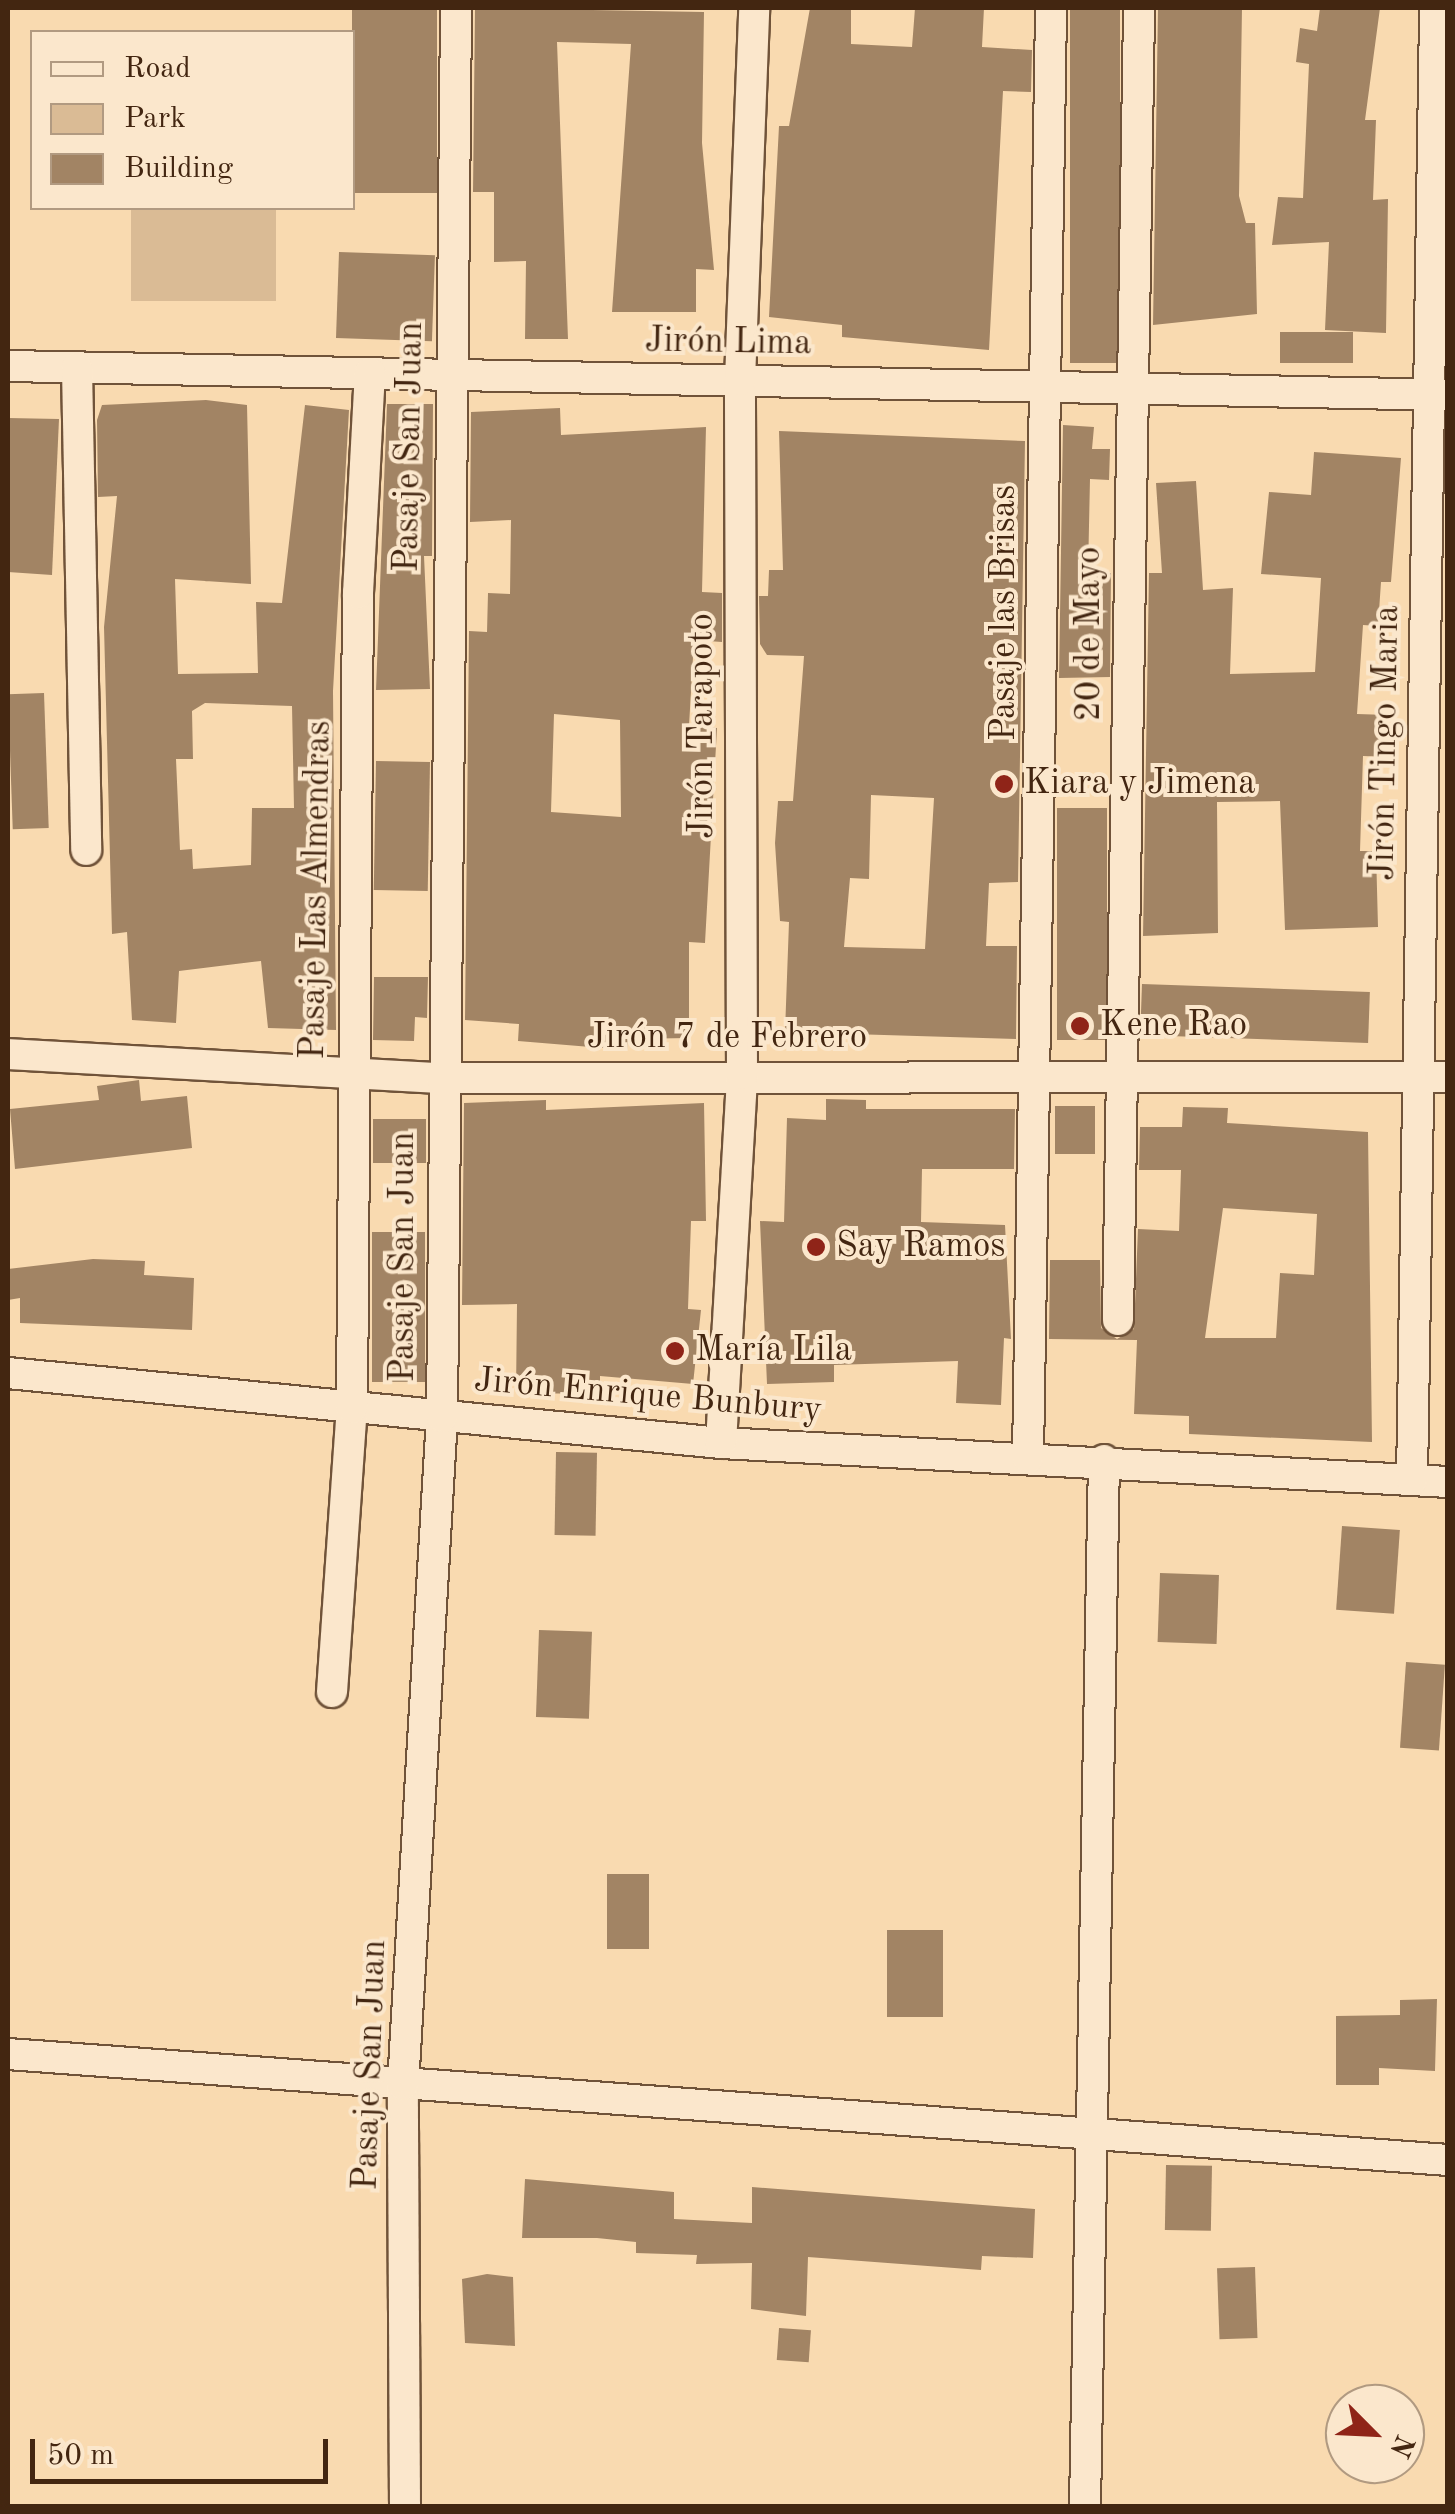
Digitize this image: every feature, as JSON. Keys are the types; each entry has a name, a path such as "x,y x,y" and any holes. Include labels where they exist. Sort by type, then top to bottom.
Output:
{"street":[{"name":"Pasaje San Juan","path":"405,2506 404,2085 442,1418 448,375 456,8"},
{"name":"Jirón Tarapoto","path":"721,1443 742,1074 740,380 754,8"},
{"name":"Pasaje las Brisas","path":"1028,1458 1039,1076 1051,8"},
{"name":"20 de Mayo","path":"1118,1320 1139,8"},
{"name":"Jirón Tingo Maria","path":"1412,1480 1433,1077 1438,395 1435,8"},
{"name":"Jirón Lima","path":"8,366 1438,395"},
{"path":"77,368 86,850"},
{"name":"Pasaje Las Almendras","path":"332,1692 352,1408 352,1072 370,373"},
{"name":"Jirón 7 de Febrero","path":"8,1054 442,1078 742,1074 1433,1077"},
{"name":"Jirón Enrique Bunbury","path":"8,1373 721,1443 1104,1460 1448,1482"},
{"path":"1086,2506 1088,2130 1104,1460"},
{"path":"8,2054 404,2085 1088,2130 1448,2160"}],"green space":[{"path":"131,210 276,210 276,301 131,301"}],"building":[{"path":"352,8 437,8 437,193 355,193"},
{"path":"475,8 704,12 702,143 714,270 696,269 696,312 612,312 631,44 557,42 568,339 525,339 526,261 494,262 494,192 473,192"},
{"path":"810,8 851,8 851,44 912,47 915,8 984,8 982,47 1032,50 1031,92 1003,91 989,350 842,337 842,325 769,317 779,126 789,126"},
{"path":"1070,8 1120,8 1120,363 1070,363"},
{"path":"1158,8 1242,8 1239,196 1246,223 1255,223 1257,314 1153,325"},
{"path":"1320,8 1380,8 1365,120 1376,120 1373,200 1388,199 1386,333 1325,330 1329,242 1272,245 1278,197 1303,198 1309,64 1296,62 1300,28 1317,31"},
{"path":"339,252 435,255 432,341 336,338"},
{"path":"1280,332 1353,332 1353,363 1280,363"},
{"path":"206,400 247,405 251,584 175,579 178,674 258,673 256,602 282,603 305,405 349,410 333,691 336,1030 268,1028 261,961 179,971 176,1023 132,1020 127,932 112,934 104,627 117,496 98,497 97,420 102,405","holes":["205,703 292,706 294,808 252,808 251,865 193,869 192,849 180,850 176,759 193,759 192,711"]},
{"path":"387,404 433,404 432,556 424,556 430,689 376,690"},
{"path":"560,408 561,435 706,427 702,592 722,593 722,642 694,640 689,726 717,728 705,943 689,942 689,1038 628,1039 627,1050 518,1041 519,1024 465,1020 469,631 487,632 488,593 510,594 511,520 470,522 471,412","holes":["554,714 620,720 621,817 551,812"]},
{"path":"8,418 59,419 52,575 8,572"},
{"path":"1063,425 1094,427 1092,449 1110,449 1109,480 1090,479 1088,573 1111,573 1110,677 1059,678"},
{"path":"779,431 1025,441 1018,882 989,883 986,946 1017,946 1016,1039 785,1032 789,922 780,921 775,843 778,801 793,801 804,656 767,655 760,644 759,596 768,596 769,570 783,570","holes":["871,795 934,798 925,949 844,947 850,878 869,879"]},
{"path":"1314,452 1401,458 1391,582 1381,582 1378,626 1363,625 1357,714 1388,715 1386,757 1363,756 1360,851 1376,851 1378,927 1285,930 1280,801 1217,802 1218,933 1143,936 1149,573 1162,573 1156,483 1196,481 1203,590 1233,588 1230,674 1315,672 1321,578 1261,574 1269,492 1311,495"},
{"path":"44,693 49,828 13,829 8,694"},
{"path":"376,761 430,762 428,891 374,890"},
{"path":"1057,808 1107,808 1107,1040 1057,1040"},
{"path":"374,977 428,977 427,1018 415,1017 414,1041 373,1040"},
{"path":"1142,984 1370,992 1368,1043 1140,1035"},
{"path":"139,1080 141,1101 187,1096 192,1148 15,1169 10,1109 99,1100 97,1086"},
{"path":"826,1099 866,1100 866,1109 1015,1109 1014,1169 922,1169 921,1222 1005,1225 1011,1339 1004,1338 1001,1405 956,1403 958,1361 834,1365 834,1382 767,1384 760,1221 784,1222 787,1118 826,1120"},
{"path":"546,1100 546,1110 704,1103 706,1221 691,1221 688,1309 701,1310 693,1384 600,1376 600,1394 516,1393 517,1304 462,1305 464,1103"},
{"path":"1055,1106 1095,1106 1095,1154 1055,1154"},
{"path":"1183,1107 1228,1108 1227,1123 1368,1132 1372,1442 1189,1434 1189,1416 1134,1414 1137,1340 1049,1339 1050,1260 1100,1260 1101,1328 1117,1339 1134,1329 1138,1229 1179,1231 1181,1170 1139,1170 1140,1127 1182,1127","holes":["1223,1208 1317,1214 1314,1275 1280,1273 1276,1338 1205,1338"]},
{"path":"373,1119 426,1119 426,1163 373,1163"},
{"path":"372,1232 425,1232 425,1382 372,1382"},
{"path":"93,1259 145,1261 144,1275 194,1278 192,1330 20,1323 20,1298 8,1300 8,1269"},
{"path":"556,1452 597,1453 596,1536 555,1535"},
{"path":"1342,1526 1400,1530 1394,1614 1336,1610"},
{"path":"1160,1573 1219,1575 1217,1644 1158,1642"},
{"path":"539,1630 592,1632 589,1719 536,1717"},
{"path":"1406,1662 1445,1665 1439,1751 1400,1748"},
{"path":"607,1874 649,1874 649,1949 607,1949"},
{"path":"887,1930 943,1930 943,2017 887,2017"},
{"path":"1437,1999 1435,2071 1379,2068 1379,2085 1336,2085 1336,2016 1400,2015 1400,2000"},
{"path":"1166,2165 1212,2166 1211,2231 1165,2230"},
{"path":"525,2179 674,2192 674,2219 752,2223 752,2187 1035,2209 1033,2258 982,2256 981,2270 808,2257 806,2316 751,2309 752,2263 696,2264 697,2255 636,2253 636,2242 522,2238"},
{"path":"1255,2267 1257,2338 1220,2339 1217,2268"},
{"path":"487,2274 513,2277 515,2346 465,2343 462,2279"},
{"path":"779,2328 811,2330 809,2362 777,2360"}],"place":[{"name":"Kiara y Jimena","path":"1004,784"},
{"name":"Kene Rao","path":"1080,1026"},
{"name":"Say Ramos","path":"816,1247"},
{"name":"María Lila","path":"675,1351"}]}
